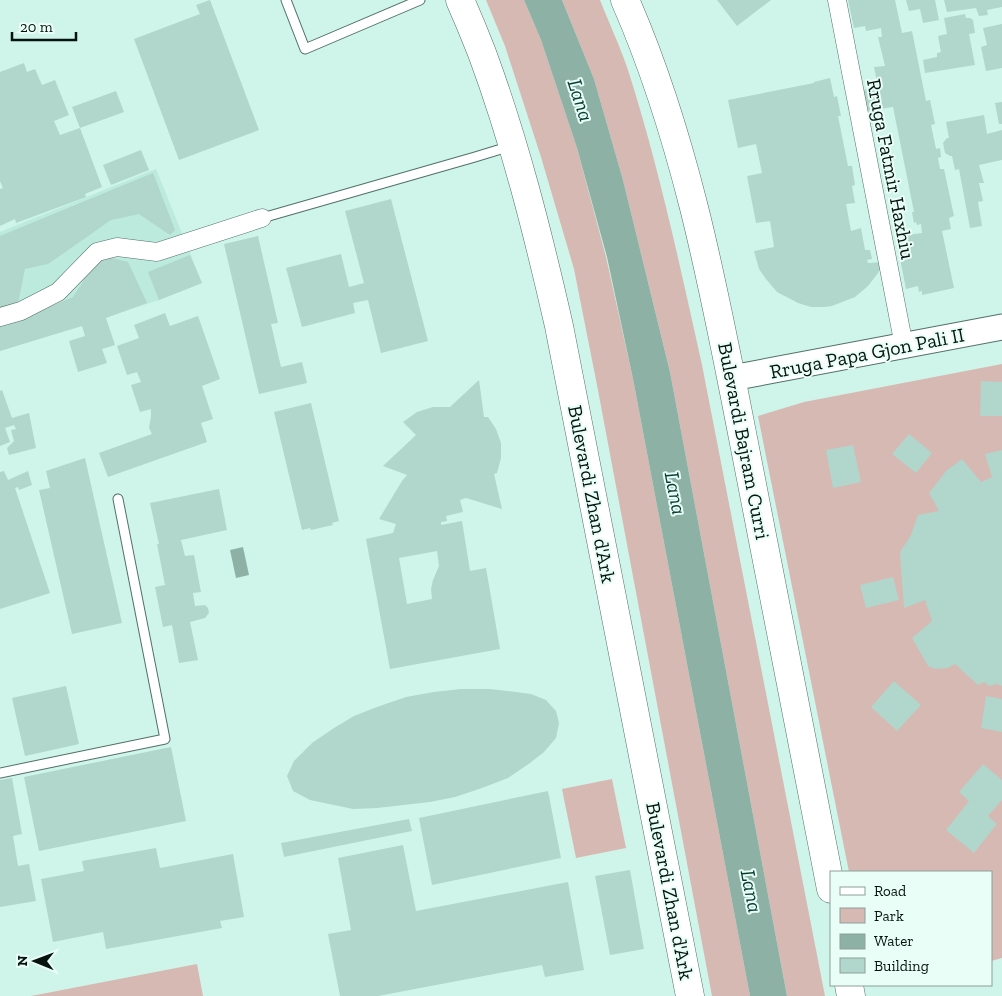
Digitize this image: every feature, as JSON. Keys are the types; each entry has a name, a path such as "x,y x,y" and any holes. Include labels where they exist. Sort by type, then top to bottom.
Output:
{"main road":[{"name":"Bulevardi Zhan d'Ark","path":"460,0 482,53 512,146 543,254 559,326 690,996"},
{"name":"Bulevardi Bajram Curri","path":"625,0 649,59 681,156 707,262 732,378 830,884"}],"street":[{"name":"Rruga Fatmir Haxhiu","path":"837,0 904,346"},
{"path":"0,317 21,311 58,292 97,252 117,247 157,252 262,218"},
{"name":"Rruga Papa Gjon Pali II","path":"732,378 1002,327"}],"lane":[{"path":"286,0 305,49 420,0"},
{"path":"262,218 512,146"},
{"path":"0,773 165,739 118,499"}],"shaded area":[{"path":"156,169 202,283 159,300 0,351 0,232"}],"green space":[{"path":"486,0 524,0 541,40 577,148 606,257 633,379 750,996 712,996 574,269 541,157 505,46"},
{"path":"562,0 600,0 628,70 650,143 702,365 825,996 787,996 670,372 623,180 594,79"},
{"path":"1002,364 1002,958 992,961 992,871 849,871 758,416 804,402"},
{"path":"612,779 626,848 576,858 562,789"},
{"path":"197,964 203,996 31,996"}],"water":[{"name":"Lana","path":"524,0 562,0 594,79 623,180 670,372 787,996 750,996 633,379 607,257 577,148 541,40"},
{"path":"243,547 249,575 236,578 230,550"}],"building":[{"path":"210,0 259,130 179,160 134,39 200,14 196,5"},
{"path":"717,0 771,0 737,26"},
{"path":"848,0 895,0 902,33 912,31 926,101 930,100 935,124 931,125 936,149 940,148 941,157 938,158 940,169 944,169 954,216 949,218 951,229 942,231 954,288 922,295 922,291 919,292 918,286 906,289 897,243 908,240 907,235 922,233 921,224 917,225 916,222 914,223 912,212 914,212 893,107 867,111 862,90 878,87 874,67 885,66 878,37 882,37 881,28 866,31 865,26 854,28"},
{"path":"906,0 935,0 939,20 923,23 920,9 909,11"},
{"path":"944,0 1002,0 1002,7 987,10 988,15 979,16 976,8 947,12"},
{"path":"965,14 966,18 973,20 975,33 969,34 975,65 925,73 923,60 937,57 937,53 941,52 938,36 947,34 944,18"},
{"path":"1002,24 1002,68 986,71 981,47 987,45 983,28"},
{"path":"24,63 27,72 35,69 42,85 55,80 69,115 54,121 60,135 80,128 102,187 85,194 86,197 16,223 15,219 0,226 0,189 3,188 0,181 0,72"},
{"path":"830,78 834,97 837,96 841,116 838,116 848,166 852,166 855,185 852,186 855,203 846,204 851,231 861,228 865,250 870,250 872,259 867,260 868,263 883,262 878,273 868,286 855,297 832,306 811,307 798,303 777,292 759,269 754,251 774,247 770,221 756,223 747,176 762,173 756,144 738,148 728,100 814,83"},
{"path":"116,91 124,112 80,128 72,107"},
{"path":"1002,102 1002,124 999,124 995,103"},
{"path":"984,115 987,134 1002,130 1002,160 979,165 984,183 979,183 983,201 978,202 982,226 970,228 959,169 955,170 952,156 945,153 943,143 949,138 946,122"},
{"path":"141,150 149,170 111,185 103,165"},
{"path":"153,173 175,230 170,235 139,214 111,220 48,264 25,269 17,308 0,308 0,236"},
{"path":"391,199 428,341 381,353 368,300 353,303 355,313 302,327 286,268 341,254 349,287 364,283 345,211"},
{"path":"258,236 278,323 271,324 281,367 302,362 307,383 259,394 224,244"},
{"path":"100,255 128,262 147,303 106,318 115,345 102,349 107,363 78,372 69,341 85,336 82,326 0,351 0,324 28,316 73,297"},
{"path":"190,255 202,283 159,300 148,272"},
{"path":"165,313 170,326 198,316 220,379 202,386 213,419 201,423 207,442 108,477 99,453 152,434 149,428 151,409 140,412 131,385 141,382 137,372 127,375 117,346 139,338 134,325"},
{"path":"479,380 484,417 488,417 496,429 501,443 501,458 497,473 494,474 502,509 466,498 460,500 463,512 446,516 447,521 441,522 441,525 462,521 470,571 486,568 500,649 390,669 366,539 393,533 396,524 379,519 407,475 383,466 416,435 403,422 417,412 433,407 450,407","holes":["437,551 439,566 431,589 432,599 407,604 399,558"]},
{"path":"981,381 1002,382 1002,416 980,416"},
{"path":"2,390 12,418 29,413 36,448 9,455 7,448 14,441 11,430 16,429 14,425 5,428 10,442 0,446 0,391"},
{"path":"311,403 339,521 332,523 333,525 302,530 274,412"},
{"path":"909,434 932,453 916,473 892,454"},
{"path":"853,445 861,482 833,488 826,450"},
{"path":"1002,450 1002,686 997,684 989,686 984,682 978,685 955,664 948,668 935,669 928,666 912,638 932,621 925,600 904,608 900,552 911,535 918,515 939,511 929,493 946,471 962,459 981,482 992,477 985,454"},
{"path":"85,458 122,623 72,634 39,490 50,488 46,471"},
{"path":"4,471 8,480 28,471 32,485 19,490 18,487 15,488 50,593 0,609 0,472"},
{"path":"219,489 227,530 181,540 185,556 194,555 201,592 193,593 195,606 205,605 209,613 205,618 190,622 198,660 179,663 172,625 163,627 155,587 165,585 150,503"},
{"path":"893,577 899,600 866,608 860,585"},
{"path":"894,681 921,705 897,731 871,707"},
{"path":"66,686 79,744 25,756 12,698"},
{"path":"461,689 489,689 516,692 531,694 546,700 556,711 559,723 556,738 544,752 508,778 455,797 430,802 353,809 310,800 293,791 287,776 294,761 312,743 334,728 354,716 406,697"},
{"path":"986,696 1002,699 1002,732 981,728"},
{"path":"171,747 186,821 39,851 24,777"},
{"path":"983,764 1002,780 1002,800 988,816 997,824 974,853 946,830 969,801 959,792"},
{"path":"12,778 22,834 13,836 18,866 29,864 36,901 0,907 0,780"},
{"path":"548,791 561,858 432,885 419,818"},
{"path":"409,819 412,831 284,857 281,843"},
{"path":"403,845 416,911 568,882 584,970 545,977 542,965 378,996 340,996 328,934 351,930 338,858"},
{"path":"156,848 160,868 233,854 244,917 220,921 222,928 106,949 103,932 53,942 41,879 84,871 82,861"},
{"path":"630,870 644,949 610,955 595,876"}]}
